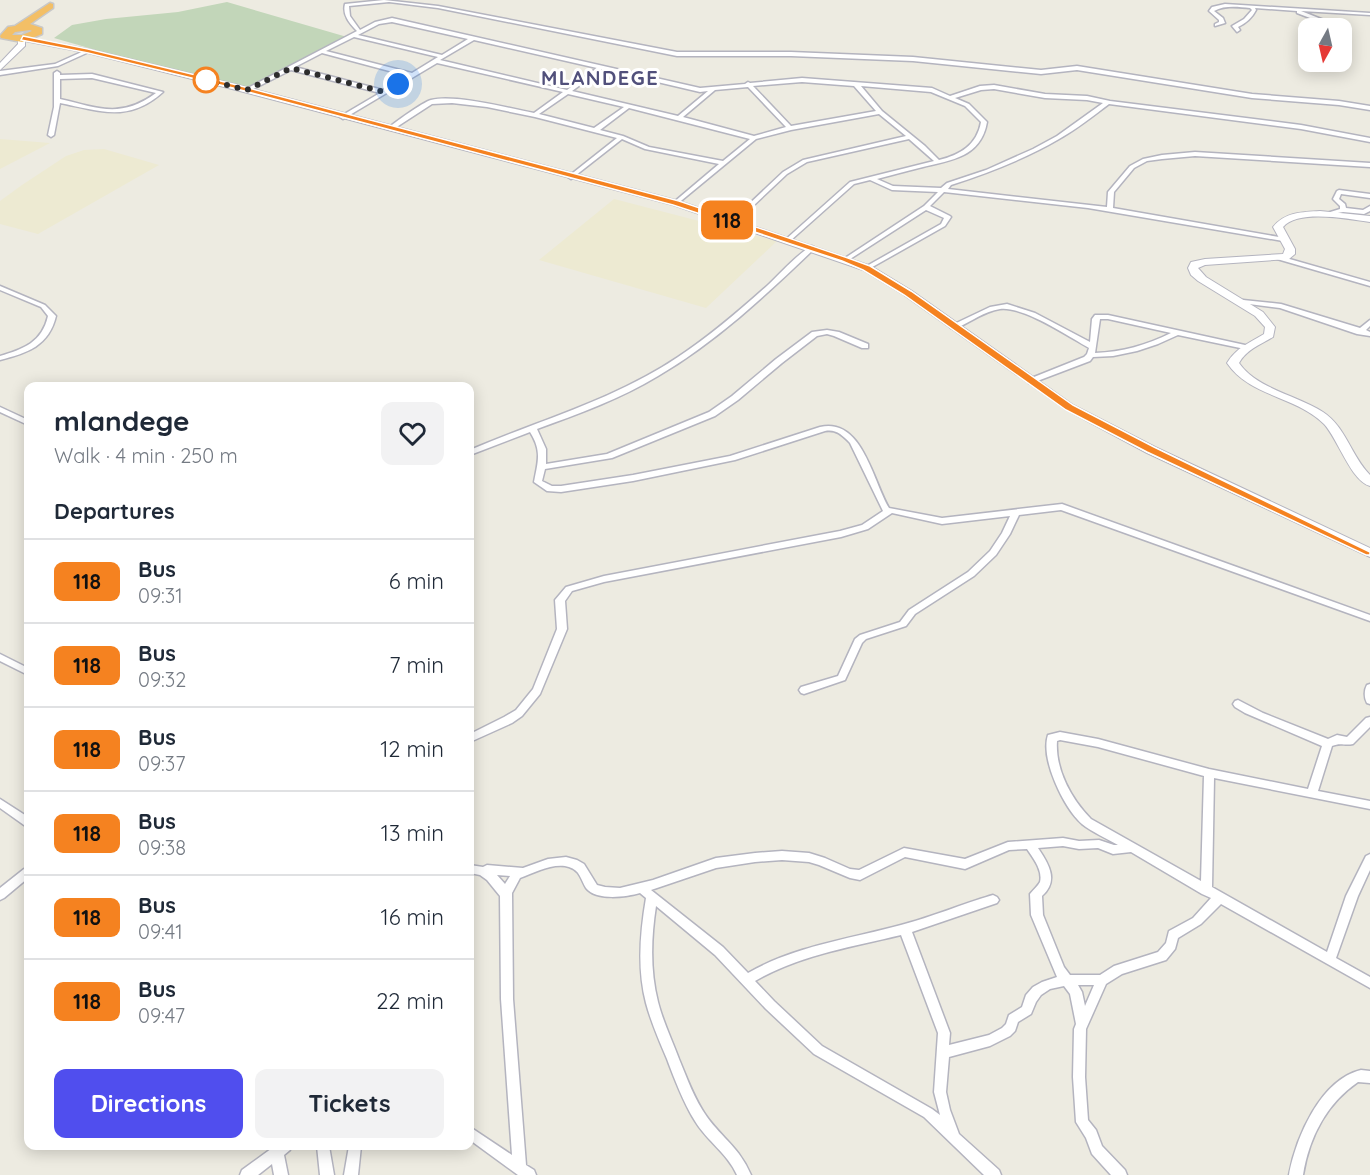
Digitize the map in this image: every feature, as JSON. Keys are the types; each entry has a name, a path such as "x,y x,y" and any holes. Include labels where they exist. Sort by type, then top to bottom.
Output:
{"highway":[{"path":"48,3 53,10 38,31 31,27 11,33 48,3"}],"main road":[{"path":"38,31 55,44"},
{"path":"11,33 247,90 676,203 867,268 1069,407 1108,429 1370,552"},
{"path":"0,68 22,44 11,33"},
{"path":"1370,219 1329,214 1294,216 1281,221 1278,227 1291,251 1285,257 1217,261 1195,264 1193,268 1202,279 1243,302 1259,314 1270,327 1269,335 1245,347 1233,363 1236,369 1252,380 1323,417 1333,426 1351,460 1370,482"}],"street":[{"path":"359,31 350,20 345,8 347,5 401,2 434,6 677,54 817,55 913,59 1046,72 1077,68 1251,96 1339,103 1370,108"},
{"path":"1217,25 1222,21 1211,11 1225,5 1370,14"},
{"path":"1237,30 1234,26 1245,21 1253,12 1252,7"},
{"path":"1301,11 1299,13 1301,15 1314,18"},
{"path":"247,90 323,52 359,31 376,23 392,20 700,90 802,80 918,88 952,97 981,117 984,128 979,138 964,153 938,162 852,183 788,240"},
{"path":"353,35 443,57"},
{"path":"344,117 472,39"},
{"path":"0,73 56,65 88,51"},
{"path":"323,52 412,75"},
{"path":"436,61 754,138"},
{"path":"51,135 55,121 58,77 56,65"},
{"path":"291,68 384,92"},
{"path":"535,115 601,68"},
{"path":"56,99 117,113 135,107 160,92 92,76 58,77"},
{"path":"855,83 880,112 938,162"},
{"path":"748,84 790,128"},
{"path":"952,97 980,88 994,87 1045,96 1087,98 1291,125 1370,140"},
{"path":"679,118 712,90"},
{"path":"390,129 425,106 440,100 487,105 535,115 621,137 647,148 724,163"},
{"path":"845,260 926,207 954,181 988,171 1035,150 1059,137 1109,102"},
{"path":"596,130 628,106"},
{"path":"676,203 754,138 790,128 880,112"},
{"path":"571,177 621,137"},
{"path":"733,222 794,166 844,151 910,137"},
{"path":"1110,210 1111,192 1132,167 1145,160 1162,157 1195,154 1370,165"},
{"path":"870,178 892,188 943,190 1110,210 1205,224 1283,239"},
{"path":"1343,210 1343,205 1336,199 1339,192 1370,196"},
{"path":"867,268 943,225 948,217 926,207"},
{"path":"1329,214 1343,210 1364,212 1370,208"},
{"path":"474,451 631,389 671,366 704,343 812,248"},
{"path":"1279,258 1370,283"},
{"path":"0,288 43,306 52,316 51,329 42,339 26,350 0,358"},
{"path":"1243,302 1281,306 1370,334"},
{"path":"954,326 998,307 1008,307 1049,322 1092,351 1116,354 1156,343 1175,334"},
{"path":"1032,381 1077,364 1092,351 1095,320 1098,317 1108,317 1175,334 1245,347"},
{"path":"1360,332 1370,322"},
{"path":"541,467 609,456 712,414 815,334 828,332 865,346"},
{"path":"0,409 24,421"},
{"path":"532,428 543,452 538,482 541,486 550,489 572,488 732,458 823,429 837,428 850,438 857,448 878,499 886,511"},
{"path":"474,736 519,713 537,691 562,629 560,600 569,589 604,579 841,534 865,527 886,511 903,511 942,521 1062,507 1370,618"},
{"path":"804,690 842,678 858,641 863,637 903,624 916,608 971,574 993,553 1016,513"},
{"path":"0,657 24,670"},
{"path":"1370,688 1370,700"},
{"path":"1238,704 1264,719 1305,732 1328,744"},
{"path":"1312,793 1328,744 1337,739 1349,741 1370,721"},
{"path":"1370,805 1209,773 1098,743 1060,736 1052,738 1053,761 1080,816 1130,848 1370,983"},
{"path":"1206,891 1209,773"},
{"path":"0,803 24,819"},
{"path":"525,1172 507,999 506,895 516,875 551,863 572,863 580,867 590,884 599,892 610,893 640,887 717,863 748,859 789,856 807,858 860,875 904,852 965,864 1000,848 1030,845 1063,842 1079,845 1099,844 1113,850 1130,848"},
{"path":"1030,845 1041,861 1046,876 1044,887 1036,894 1037,915 1059,970 1076,992 1082,1023 1079,1077 1082,1122 1091,1134 1097,1150 1120,1175"},
{"path":"1330,960 1346,912 1370,859"},
{"path":"474,869 524,872"},
{"path":"482,870 493,876 506,895"},
{"path":"0,895 24,875"},
{"path":"640,887 719,951 818,1050 928,1113 994,1175"},
{"path":"652,896 648,916 647,967 652,1000 692,1101 703,1122 740,1163 744,1175"},
{"path":"942,1053 996,1038 1005,1033 1010,1029 1013,1019 1027,1010 1028,1003 1038,989 1048,984 1067,980 1102,980 1118,970 1162,956 1171,945 1173,935 1197,921 1219,898"},
{"path":"747,980 768,966 797,955 905,928 993,900"},
{"path":"905,928 944,1033 940,1092 954,1137"},
{"path":"1082,1023 1102,980"},
{"path":"1296,1175 1311,1125 1322,1107 1350,1080 1357,1076 1370,1077"},
{"path":"474,1136 525,1172"},
{"path":"247,1175 280,1150"},
{"path":"281,1150 281,1175"},
{"path":"324,1150 327,1175"},
{"path":"351,1175 354,1150"}],"shaded area":[{"path":"0,139 50,143 0,169"},
{"path":"104,149 159,165 38,234 0,224 0,201 22,185 66,156 84,150"},
{"path":"614,199 777,241 706,308 539,260"}],"green space":[{"path":"227,2 347,37 242,92 54,38 72,25 106,19 178,12"}],"bus line":[{"name":"118","path":"23,38 88,51 235,87 676,203 867,268 908,293 1069,407 1150,450 1370,552"}],"district":[{"name":"MLANDEGE","path":"600,78"}],"route":[{"path":"206,80 247,90 291,68 384,92 398,84"}]}
